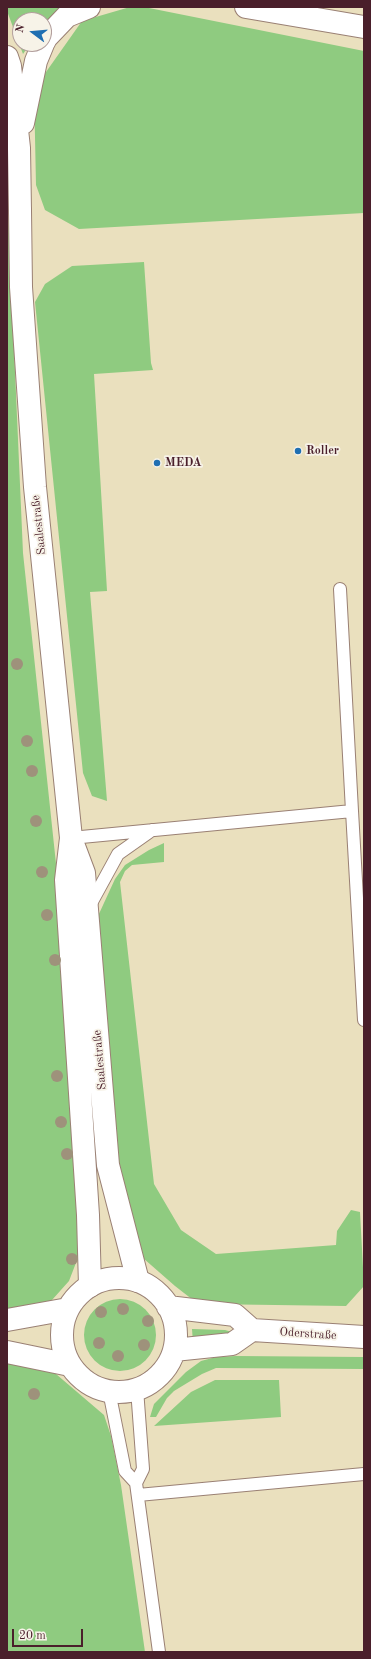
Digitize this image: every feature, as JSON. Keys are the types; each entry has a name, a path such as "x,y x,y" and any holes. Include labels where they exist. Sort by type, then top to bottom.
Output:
{"main road":[{"path":"52,32 67,16 89,7"},
{"path":"246,7 364,27"},
{"path":"19,148 27,98 36,61 40,52"},
{"path":"7,57 10,66 19,148"},
{"name":"Saalestraße","path":"19,148 21,287 35,487 71,838 66,880 88,1215 90,1286"},
{"name":"Saalestraße","path":"71,838 84,873 108,1165 138,1282"},
{"path":"122,1278 138,1282 150,1287 160,1296 168,1307 174,1320 176,1335 174,1350 169,1363 161,1374 150,1383 137,1389 123,1392 109,1392 94,1387 80,1378 70,1365 63,1347 62,1327 68,1309 77,1296 90,1286 105,1280 122,1278"},
{"path":"168,1307 235,1315 252,1330 232,1344 174,1350"},
{"path":"7,1320 68,1309"},
{"name":"Oderstraße","path":"252,1330 364,1337"},
{"path":"7,1352 70,1365"}],"lane":[{"path":"340,588 364,1020"},
{"path":"71,838 352,811"},
{"path":"88,910 118,854 153,829"},
{"path":"137,1389 143,1469 137,1489 159,1652"},
{"path":"109,1392 125,1471 137,1489"},
{"path":"137,1489 364,1474"}],"green space":[{"path":"7,7 62,7 52,16 52,12 12,12 12,24"},
{"path":"130,7 144,7 364,51 364,213 79,229 45,210 36,185 34,89 82,21"},
{"path":"7,189 23,553 64,939 80,1228 79,1255 69,1281 52,1300 30,1310 7,1315"},
{"path":"144,262 151,363 153,370 94,374 107,591 90,592 107,801 92,796 83,773 35,302 45,284 72,266"},
{"path":"164,843 164,862 132,865 125,871 120,882 154,1184 181,1230 216,1254 336,1245 337,1231 351,1210 360,1212 364,1286 346,1306 204,1304 193,1300 143,1258 118,1186 98,916 115,879 125,865 149,850"},
{"path":"120,1299 140,1305 150,1315 156,1335 150,1355 140,1365 120,1371 100,1365 90,1355 84,1335 90,1315 100,1305"},
{"path":"192,1329 225,1330 232,1332 193,1343"},
{"path":"216,1357 364,1357 364,1369 216,1368 202,1374 174,1391 167,1398 156,1417 150,1417 154,1404 186,1372 201,1361"},
{"path":"7,1358 43,1366 56,1374 104,1415 111,1436 121,1485 145,1652 7,1652"},
{"path":"215,1380 279,1380 281,1417 154,1426 191,1392"}],"place":[{"name":"Roller","path":"298,451"},
{"name":"MEDA","path":"157,463"}]}
